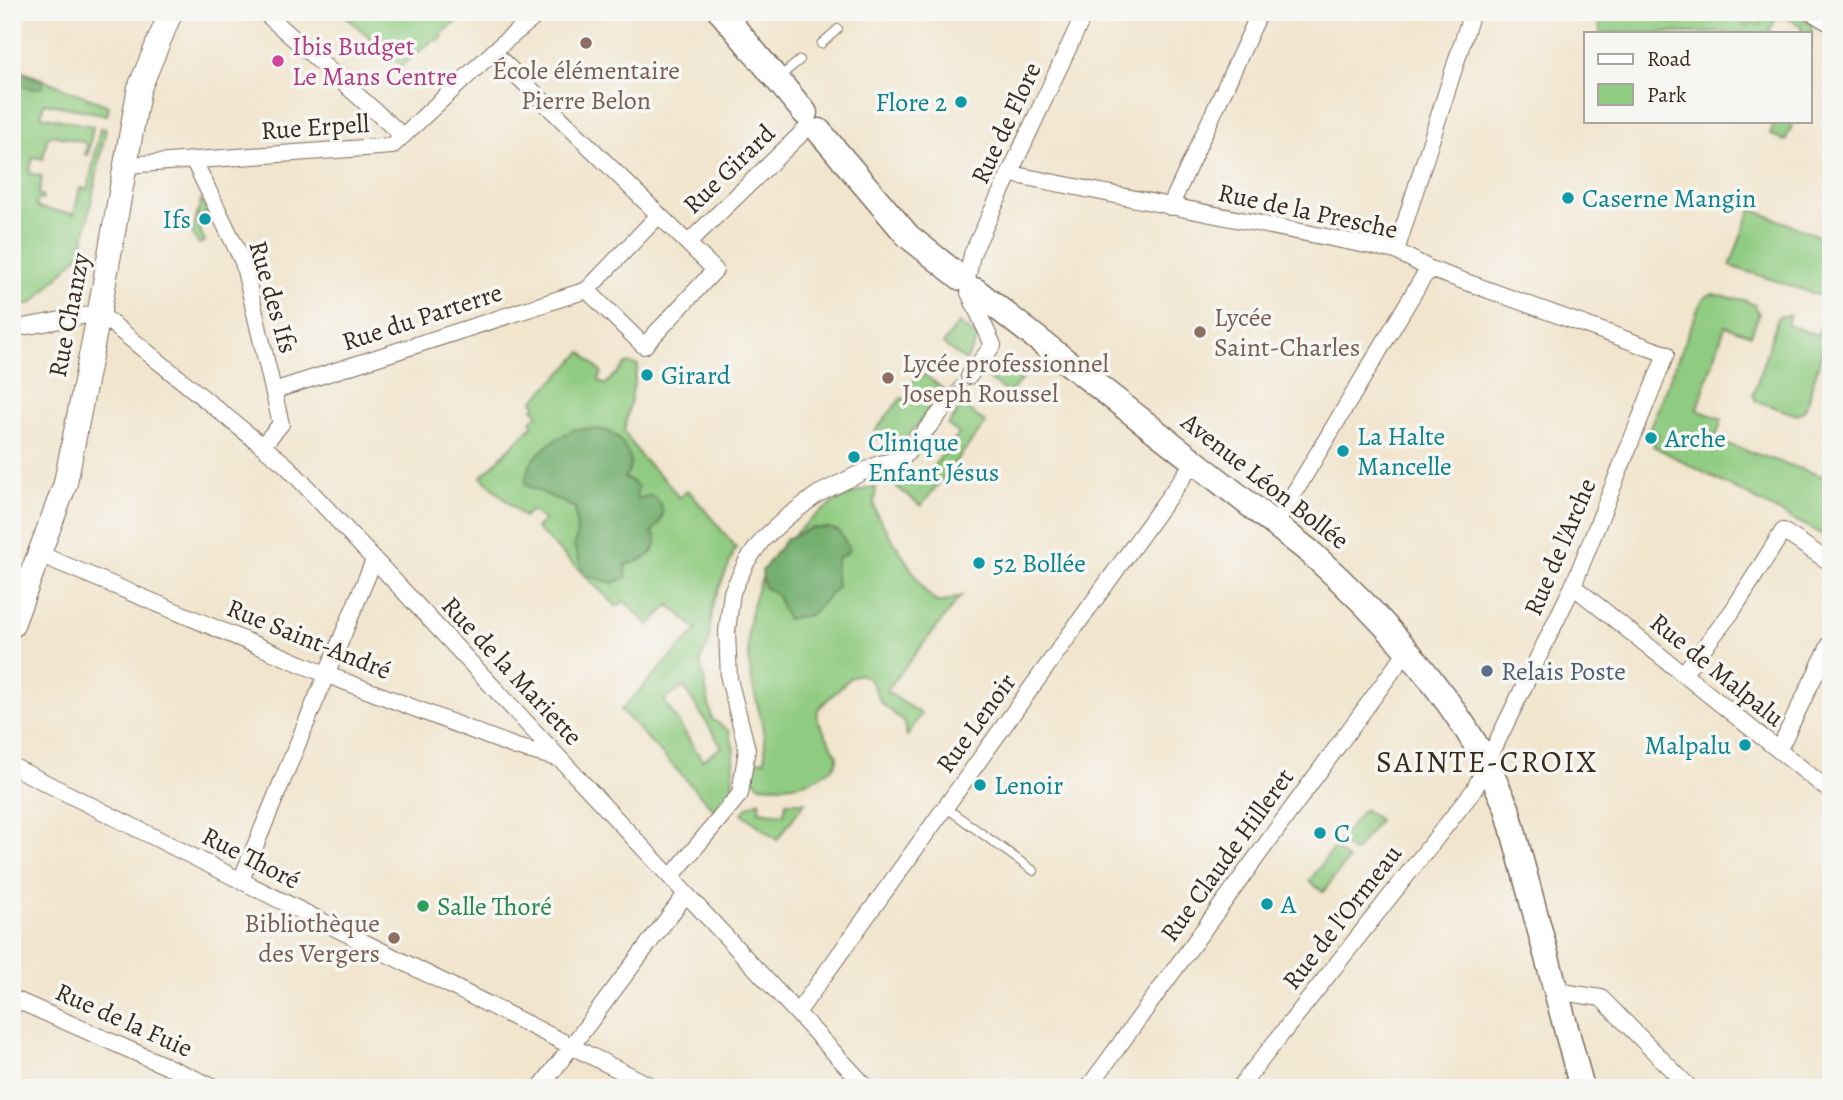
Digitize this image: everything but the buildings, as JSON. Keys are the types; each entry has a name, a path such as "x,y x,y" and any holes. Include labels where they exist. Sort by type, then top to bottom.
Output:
{"main road":[{"name":"Rue Chanzy","path":"12,626 65,485 139,89 170,12"},
{"name":"Avenue Léon Bollée","path":"721,12 776,79 809,125 908,236 969,278 1275,525 1343,582 1407,651 1459,716 1507,808 1582,1088"}],"street":[{"path":"264,12 403,136"},
{"name":"Rue de Flore","path":"969,278 1011,174 1085,12"},
{"path":"1170,207 1260,12"},
{"path":"1396,251 1472,12"},
{"path":"1811,12 1831,24"},
{"name":"Rue Erpell","path":"126,165 391,146 493,52 540,13"},
{"path":"493,52 688,243 715,270 644,346 587,290 659,215"},
{"name":"Rue Girard","path":"688,243 809,125"},
{"name":"Rue des Ifs","path":"194,161 243,262 281,425 262,446"},
{"name":"Rue de la Presche","path":"1011,174 1396,251 1430,269 1666,354"},
{"path":"1275,525 1422,278 1430,269"},
{"path":"969,278 993,345 969,376"},
{"name":"Rue du Parterre","path":"273,391 587,290"},
{"path":"12,329 99,313"},
{"name":"Rue de la Mariette","path":"99,313 287,466 867,1088"},
{"name":"Rue de l'Arche","path":"1486,765 1573,586 1666,354"},
{"path":"670,877 740,794 747,749 729,679 727,631 732,592 747,561 763,539 818,494 879,464 902,459 953,397"},
{"name":"Rue Lenoir","path":"797,1013 1194,462"},
{"path":"1683,674 1731,613 1783,531 1831,563"},
{"name":"Rue Saint-André","path":"39,554 325,674 529,752 549,754 562,761"},
{"path":"241,880 374,560"},
{"name":"Rue de Malpalu","path":"1573,586 1831,792"},
{"path":"1777,749 1831,642"},
{"name":"Rue Claude Hilleret","path":"1088,1088 1407,651"},
{"name":"Rue de l'Ormeau","path":"1240,1087 1474,790 1486,765"},
{"name":"Rue Thoré","path":"12,766 655,1088"},
{"path":"540,1088 686,894"},
{"path":"1556,991 1601,998 1690,1088"},
{"name":"Rue de la Fuie","path":"12,998 216,1088"}],"lane":[{"path":"821,44 838,29"},
{"path":"776,79 800,60"},
{"path":"946,807 1034,871"}],"green space":[{"path":"341,12 456,12 461,18 441,34 443,37 437,41 435,39 401,66"},
{"path":"1598,12 1736,12 1742,16 1739,21 1747,26 1750,20 1759,25 1767,12 1791,12 1812,25 1811,32 1801,32 1801,26 1783,16 1781,19 1777,17 1770,32 1600,32"},
{"path":"12,67 109,106 107,115 44,103 41,116 93,126 88,155 85,155 87,146 84,142 52,135 47,139 43,159 33,157 29,173 42,176 39,194 43,196 42,200 38,199 36,205 39,208 74,214 80,188 88,189 100,128 106,129 81,253 33,303 12,307"},
{"path":"12,69 40,80 43,87 33,89 12,83"},
{"path":"1775,122 1794,122 1785,141 1770,134"},
{"path":"201,200 208,212 199,217 203,225 199,228 205,241 199,244 192,234"},
{"path":"1751,209 1831,241 1831,299 1730,266"},
{"path":"1712,294 1744,300 1755,305 1759,314 1751,335 1725,326 1697,410 1722,419 1715,440 1831,479 1831,539 1653,446 1658,434 1649,430 1700,304 1706,296"},
{"path":"1790,315 1787,325 1817,335 1821,325 1827,335 1805,410 1797,415 1756,401 1753,395 1778,317"},
{"path":"959,323 978,338 966,361 943,344"},
{"path":"582,352 602,373 598,379 603,384 627,363 638,365 624,431 641,457 668,483 679,498 688,490 736,547 713,603 708,646 700,659 712,719 729,731 734,749 732,787 714,810 621,710 697,630 669,605 649,625 624,601 617,607 536,528 544,520 531,510 524,517 481,477 533,425 531,421 538,414 533,408 536,405 533,401","holes":["684,687 722,747 702,760 664,700"]},
{"path":"1004,359 1025,375 1009,394 986,377"},
{"path":"924,374 944,390 899,448 871,436 901,398 904,400 911,391 908,389 918,375 921,378"},
{"path":"962,405 986,423 921,506 888,480 889,474 894,470 927,474 959,434 948,425"},
{"path":"576,429 601,429 617,438 630,458 630,468 624,478 638,487 636,499 652,495 662,509 659,524 651,533 656,537 654,549 647,557 625,565 627,577 613,583 584,575 574,546 577,536 575,508 526,485 529,466 535,458 558,438"},
{"path":"871,487 876,488 874,506 877,515 925,591 936,602 945,602 961,596 886,691 921,714 907,736 905,723 881,703 867,677 859,674 851,677 818,709 817,719 837,755 834,766 817,778 801,783 786,786 759,785 753,778 756,761 765,760 764,739 748,648 749,622 754,599 775,557 791,538 832,504"},
{"path":"812,528 839,531 849,549 838,558 835,568 837,588 810,615 787,619 776,594 764,587 762,571 786,539"},
{"path":"760,801 759,811 784,814 786,802 805,802 777,840 742,813 747,807"},
{"path":"1364,809 1379,820 1354,853 1339,841"},
{"path":"1334,848 1348,860 1323,892 1309,881"}],"tunnel":[{"path":"953,397 969,376"}],"place":[{"name":"École élémentaire Pierre Belon","path":"586,43"},
{"name":"Ibis Budget Le Mans Centre","path":"278,61"},
{"name":"Flore 2","path":"961,102"},
{"name":"Caserne Mangin","path":"1568,198"},
{"name":"Ifs","path":"205,219"},
{"name":"Lycée Saint-Charles","path":"1200,332"},
{"name":"Girard","path":"647,375"},
{"name":"Lycée professionnel Joseph Roussel","path":"888,378"},
{"name":"Arche","path":"1651,438"},
{"name":"La Halte Mancelle","path":"1343,451"},
{"name":"Clinique Enfant Jésus","path":"854,457"},
{"name":"52 Bollée","path":"979,563"},
{"name":"Relais Poste","path":"1487,671"},
{"name":"Malpalu","path":"1745,745"},
{"name":"Lenoir","path":"980,785"},
{"name":"C","path":"1320,833"},
{"name":"A","path":"1267,904"},
{"name":"Salle Thoré","path":"423,906"},
{"name":"Bibliothèque des Vergers","path":"394,938"}],"district":[{"name":"SAINTE-CROIX","path":"1487,762"}]}
